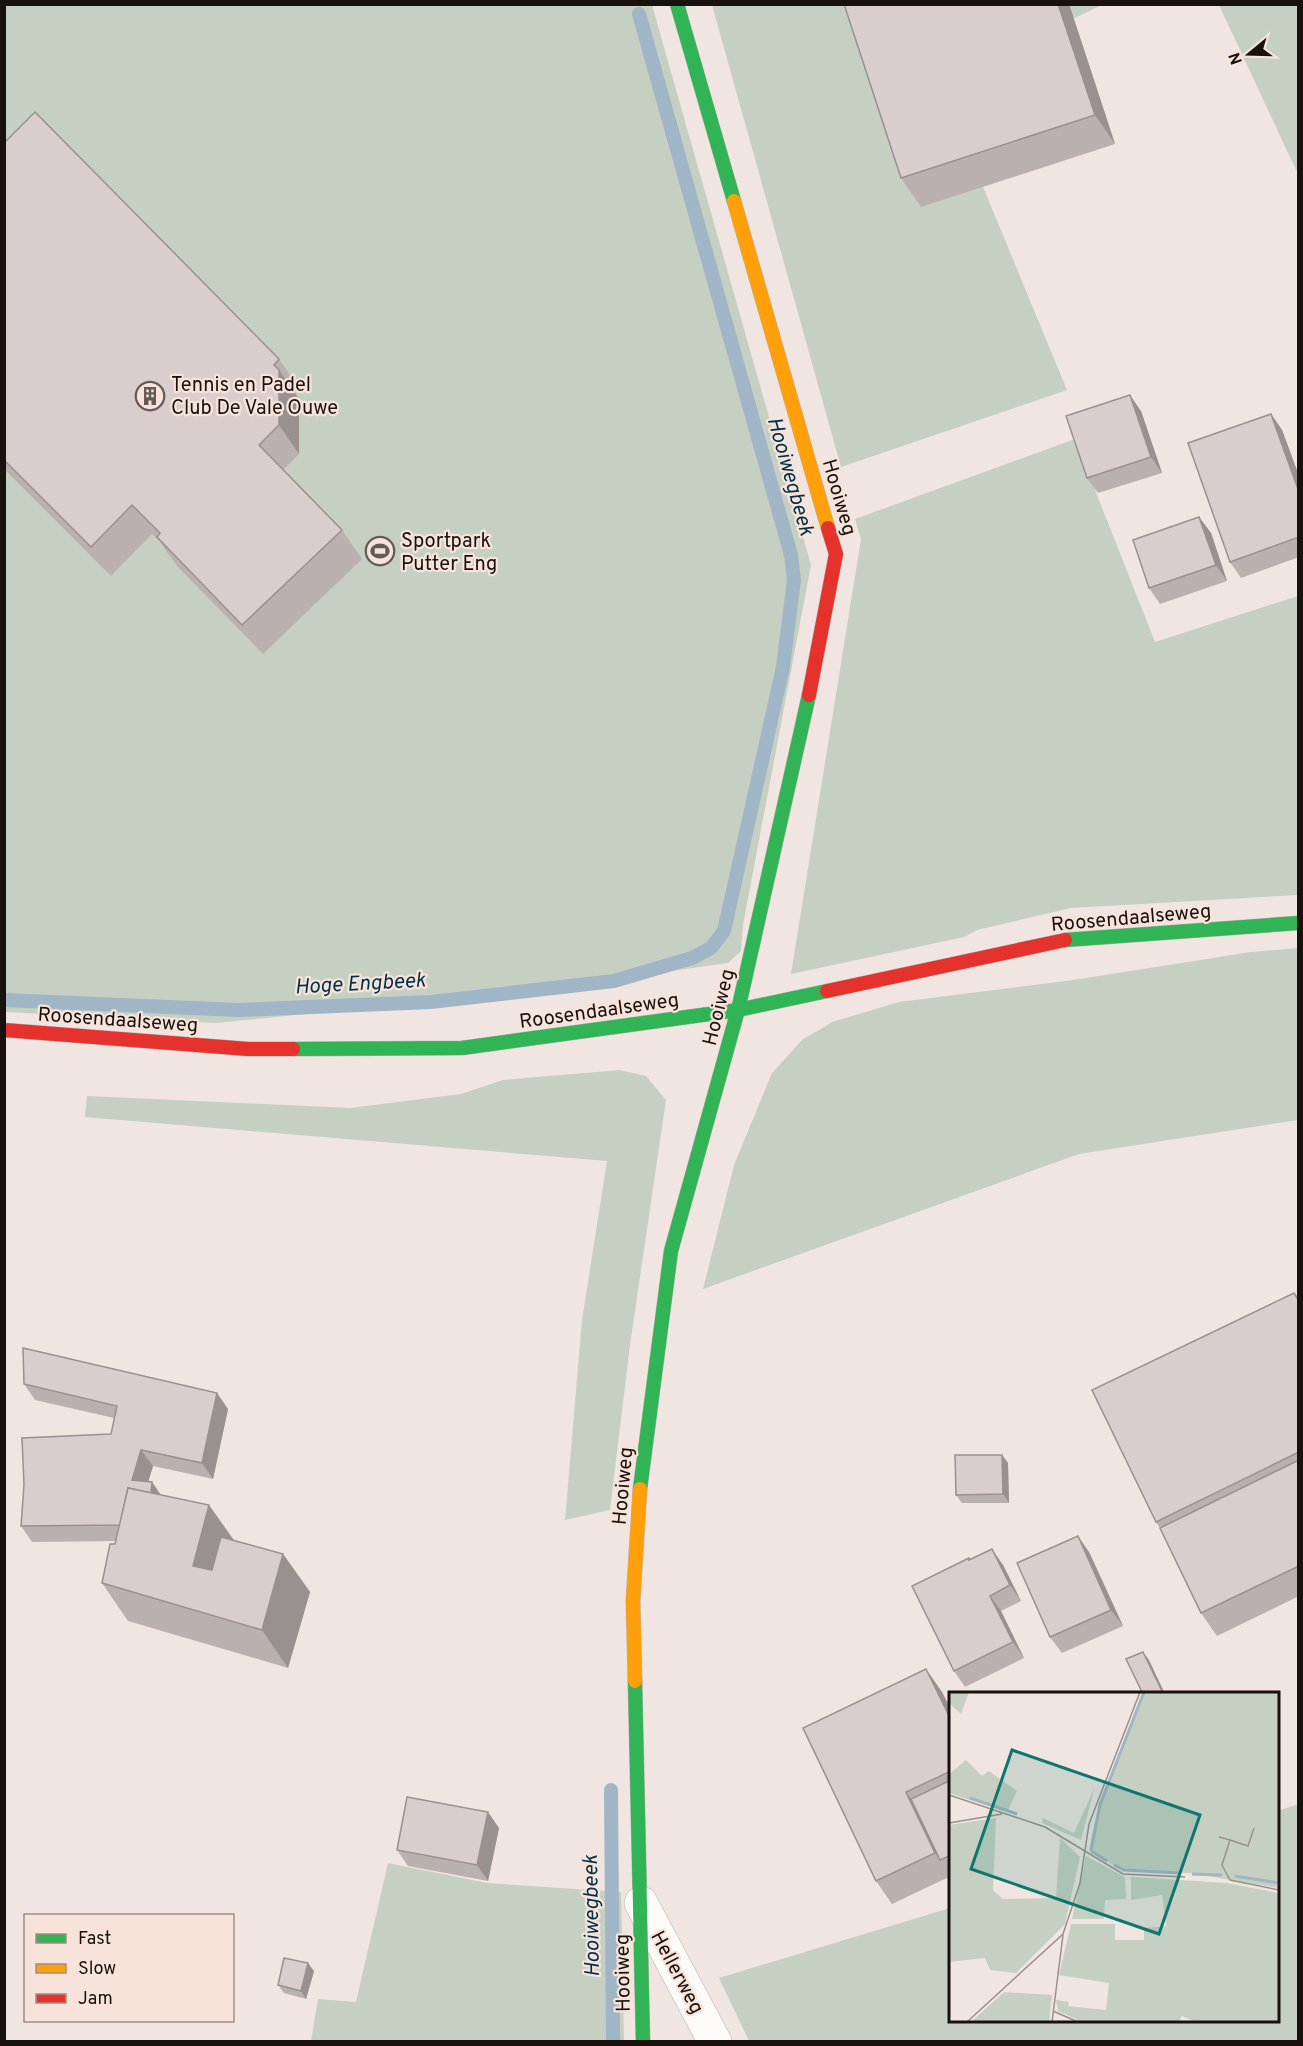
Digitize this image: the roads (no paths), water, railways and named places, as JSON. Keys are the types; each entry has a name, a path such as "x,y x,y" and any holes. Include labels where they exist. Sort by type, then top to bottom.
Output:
{"street":[{"name":"Hooiweg","path":"643,2042 633,1601 642,1465 671,1251 738,1010 806,714 836,554 677,4"},
{"name":"Roosendaalseweg","path":"4,1030 69,1033 248,1049 462,1048 738,1010 1068,939 1299,923"},
{"name":"Hellerweg","path":"641,1902 715,2042"}],"waterway":[{"name":"Hooiwegbeek","path":"4,1000 239,1010 431,1002 614,981 692,958 711,948 724,931 783,667 794,580 791,555 639,14"},
{"name":"Hooiwegbeek","path":"611,1790 613,2042"}],"place":[{"name":"Tennis en Padel Club De Vale Ouwe","path":"150,396"},
{"name":"Sportpark Putter Eng","path":"380,551"}],"water label":[{"name":"Hoge Engbeek","path":"360,983"}]}
